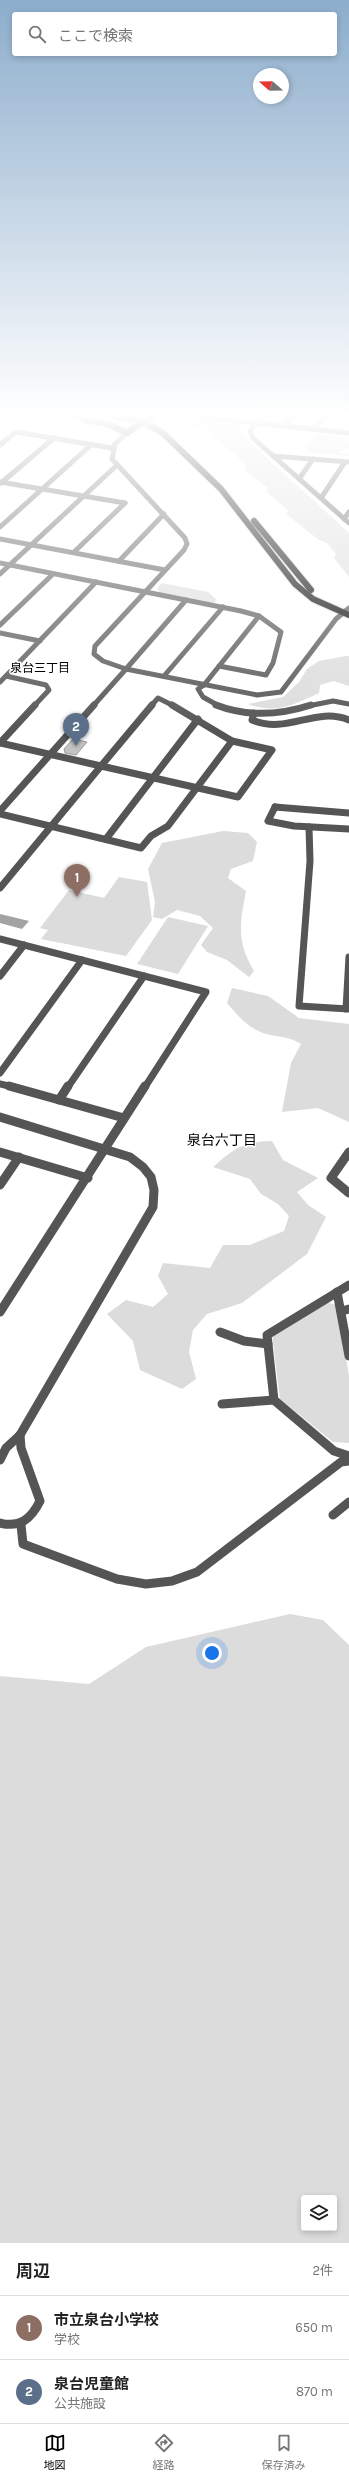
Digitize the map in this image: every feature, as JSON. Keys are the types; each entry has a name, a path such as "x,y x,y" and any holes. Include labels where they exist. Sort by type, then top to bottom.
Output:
{"main road":[{"path":"245,520 295,584 313,599 347,611"},
{"path":"254,520 309,588 325,600 347,611"}],"street":[{"path":"0,527 8,520"},
{"path":"0,574 58,520"},
{"path":"74,552 108,520"},
{"path":"119,561 159,520"},
{"path":"169,520 185,538 187,544 184,550 95,646 94,654 103,661 126,669 257,695 281,692 347,611"},
{"path":"0,538 165,570"},
{"path":"0,564 223,607 259,616 281,632 273,663 266,675 218,666"},
{"path":"0,625 53,574"},
{"path":"0,682 96,582"},
{"path":"0,811 186,600"},
{"path":"164,676 223,607"},
{"path":"259,616 204,685 198,689 200,696 207,702 254,713 287,712 317,703 331,701 349,704"},
{"path":"0,633 40,641"},
{"path":"0,743 49,690 46,685 6,676"},
{"path":"0,743 50,754 101,766 155,778 196,788 238,797 272,750 232,741 198,719 158,698 101,766 51,826 0,888"},
{"path":"254,713 252,720 259,724 285,726 321,716 333,715 349,720"},
{"path":"106,839 155,778 198,719"},
{"path":"0,814 141,848 151,836 168,826 232,741"},
{"path":"349,813 275,807 268,821 308,827 349,829"},
{"path":"308,827 310,861 299,1006 348,1009 349,957"},
{"path":"0,938 206,992 124,1118 88,1178 0,1310"},
{"path":"0,976 24,945"},
{"path":"0,1073 82,960"},
{"path":"59,1100 144,976"},
{"path":"0,1084 124,1118"},
{"path":"0,1117 106,1147 130,1157 145,1167 151,1176 155,1189 153,1206 20,1435 6,1448 0,1460"},
{"path":"0,1152 88,1178"},
{"path":"349,1152 331,1178 349,1193"},
{"path":"0,1185 19,1157"},
{"path":"349,1285 267,1335 274,1400 334,1451 349,1456"},
{"path":"338,1292 345,1310 349,1356"},
{"path":"220,1332 244,1341 268,1344"},
{"path":"222,1404 274,1400"},
{"path":"0,1523 8,1526 21,1525 33,1516 40,1501 21,1448 20,1435"},
{"path":"21,1525 23,1544 124,1580 147,1584 173,1580 197,1572 341,1462 349,1461"},
{"path":"333,1515 349,1502"}],"shaded area":[{"path":"293,520 334,520 349,533 349,577 334,558 336,554 327,543 319,540"},
{"path":"162,583 208,592 217,600 214,603 160,593 157,588"},
{"path":"349,656 349,686 334,681 320,685 319,693 285,707 267,708 248,704 283,697 299,682 307,669 319,661"},
{"path":"223,831 248,833 257,842 253,861 231,869 228,878 246,891 242,913 241,932 244,950 254,971 249,977 227,960 207,952 201,945 213,928 200,916 177,910 162,919 153,917 155,902 148,869 162,843"},
{"path":"119,877 147,882 152,920 126,956 41,939 48,930 40,928 69,890 104,898"},
{"path":"0,914 29,921 22,929 0,923"},
{"path":"168,917 208,926 178,974 137,964"},
{"path":"232,988 268,996 299,1018 349,1024 349,1122 318,1108 282,1112 291,1063 301,1044 287,1038 273,1036 257,1031 247,1024 227,1003"},
{"path":"272,1141 283,1160 318,1178 297,1192 308,1205 326,1217 307,1254 242,1303 207,1314 193,1330 189,1352 196,1379 182,1389 140,1370 133,1341 107,1314 126,1300 153,1307 168,1294 158,1276 163,1263 210,1268 223,1245 250,1245 284,1231 289,1216 278,1204 261,1194 250,1179 213,1167 227,1155 240,1147 253,1143"},
{"path":"326,1302 337,1305 349,1376 349,1443 333,1442 280,1399 272,1334"},
{"path":"290,1614 323,1620 349,1645 349,2243 0,2243 0,1676 89,1684 146,1647"}],"building":[{"path":"73,739 87,742 76,755 65,753 64,749"}],"place":[{"name":"泉台児童館","path":"76,746"},
{"name":"市立泉台小学校","path":"77,897"}],"district":[{"name":"泉台三丁目","path":"40,668"},
{"name":"泉台六丁目","path":"222,1140"}]}
